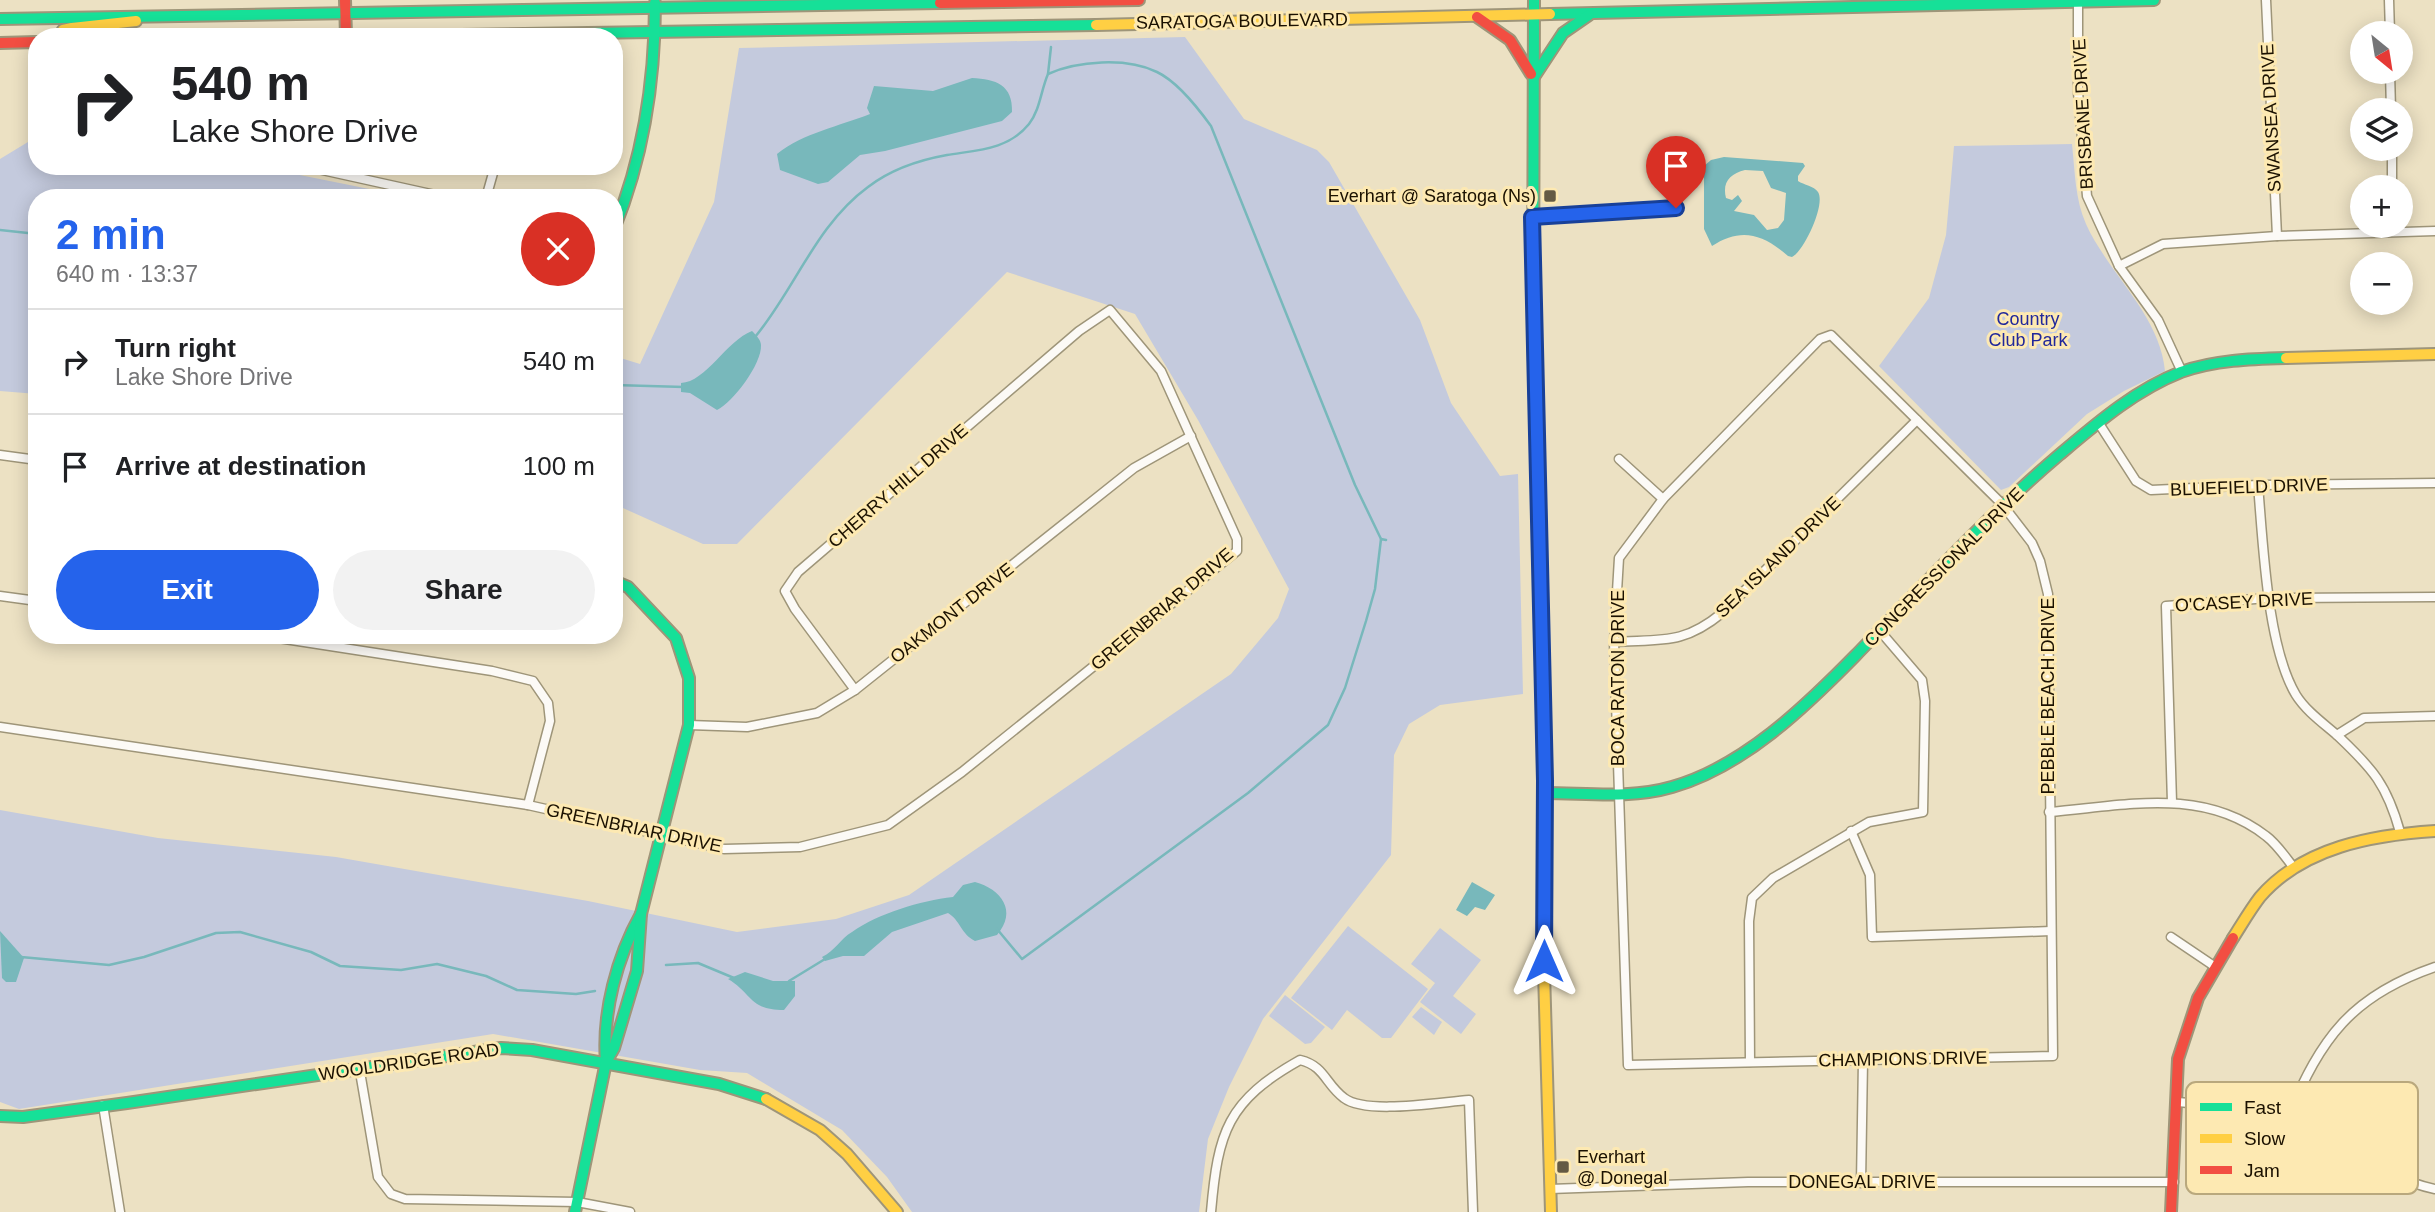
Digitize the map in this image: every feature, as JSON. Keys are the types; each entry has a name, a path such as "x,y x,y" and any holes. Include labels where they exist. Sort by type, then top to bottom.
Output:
{"main road":[{"path":"345,0 346,28"},
{"name":"SARATOGA BOULEVARD","path":"0,19 655,4 1139,0"},
{"path":"1534,0 1532,217 1545,793 1544,1004 1551,1212"},
{"name":"SARATOGA BOULEVARD","path":"623,32 1046,26 1906,3 2154,0"},
{"path":"1045,1 1046,26"},
{"path":"623,210 632,190 653,91 655,4"},
{"path":"1533,79 1558,35 1570,25 1594,13"},
{"path":"68,28 113,27 152,16"},
{"path":"1474,16 1494,25 1510,38 1523,53 1533,79"},
{"path":"0,43 28,42"},
{"name":"CONGRESSIONAL DRIVE","path":"1545,793 1652,792 1682,784 1710,770 1813,698 2002,504 2098,422 2134,396 2182,372 2235,359 2435,354"},
{"path":"576,1207 606,1062 614,1048 637,971 641,914 689,725 689,678 676,638 623,585"},
{"path":"2171,1212 2176,1102 2183,1036 2194,1005 2214,965 2263,893 2294,868 2365,840 2400,832 2435,831"},
{"path":"606,1062 603,1047 618,964 641,914"},
{"name":"WOOLDRIDGE ROAD","path":"0,1115 23,1117 337,1072 359,1066 501,1048 532,1050 719,1084 763,1097 820,1130 847,1154 897,1212"}],"street":[{"name":"SWANSEA DRIVE","path":"2266,0 2277,236"},
{"path":"2389,0 2390,21"},
{"name":"BRISBANE DRIVE","path":"2078,1 2078,92 2087,197 2119,266 2158,320 2182,372"},
{"path":"371,175 418,189"},
{"path":"1532,217 1676,208"},
{"path":"2413,230 2435,231"},
{"path":"2119,266 2163,244 2350,232"},
{"name":"GREENBRIAR DRIVE","path":"0,727 528,805 724,849 800,847 887,825 962,772 1237,551 1237,539 1161,371 1111,310"},
{"name":"CHERRY HILL DRIVE","path":"855,690 795,609 785,590 809,563 1079,331 1111,310"},
{"name":"PEBBLE BEACH DRIVE","path":"1831,335 2002,504 2032,543 2040,561 2048,594 2051,932"},
{"name":"BOCA RATON DRIVE","path":"1628,1065 1614,642 1619,558 1662,499 1820,339 1831,335"},
{"name":"SEA ISLAND DRIVE","path":"1614,642 1681,638 1700,631 1723,613 1917,420"},
{"name":"BLUEFIELD DRIVE","path":"2098,422 2136,481 2151,490 2258,485 2435,484"},
{"name":"OAKMONT DRIVE","path":"689,725 747,727 817,713 855,690 1134,468 1191,436"},
{"path":"0,455 28,459"},
{"path":"1619,459 1662,499"},
{"path":"2258,485 2268,598 2286,674 2297,696 2381,779 2400,832"},
{"path":"0,596 28,600"},
{"name":"O'CASEY DRIVE","path":"2172,802 2165,606 2268,598 2435,597"},
{"path":"1751,1062 1749,920 1752,898 1773,878 1851,831 1892,815 1923,812 1925,701 1922,680 1880,631"},
{"path":"317,644 492,671 533,681 548,703 550,721 528,805"},
{"path":"2337,735 2364,718 2435,716"},
{"path":"2049,813 2172,802 2209,806 2238,818 2268,837 2294,868"},
{"path":"1851,831 1870,875 1872,937 2051,932"},
{"name":"CHAMPIONS DRIVE","path":"1628,1065 2053,1056 2051,932"},
{"path":"2171,937 2214,965"},
{"path":"2302,1082 2308,1068 2328,1038 2357,1007 2411,975 2435,967"},
{"path":"1210,1212 1216,1158 1233,1113 1266,1079 1300,1060 1315,1063 1345,1099 1364,1107 1469,1100 1473,1212"},
{"path":"1861,1183 1863,1060"},
{"path":"359,1066 378,1177 390,1194 405,1199 630,1212"},
{"path":"2176,1102 2186,1103"},
{"path":"103,1105 120,1212"},
{"name":"DONEGAL DRIVE","path":"1550,1189 1748,1182 2174,1182"},
{"path":"2418,1184 2435,1189"}],"green space":[{"path":"1185,37 1244,119 1317,150 1329,162 1420,320 1451,403 1500,476 1518,474 1523,694 1440,705 1409,724 1394,755 1391,855 1263,1019 1229,1087 1208,1139 1199,1212 912,1212 887,1177 842,1130 747,1073 700,1070 493,1034 19,1109 0,1102 0,810 158,838 336,857 588,901 737,932 836,919 909,895 1231,674 1278,618 1289,589 1198,420 1135,314 1007,272 737,544 703,544 623,508 623,359 640,364 714,202 739,48"},
{"path":"28,142 28,175 300,175 369,189 28,189 28,393 0,391 0,159"},
{"name":"Country Club Park","path":"2072,144 2082,215 2096,242 2154,331 2165,371 2124,391 2087,414 2009,487 2001,490 1879,366 1929,298 1946,235 1954,146"},
{"path":"1348,926 1428,989 1391,1038 1382,1038 1347,1010 1332,1030 1291,998"},
{"path":"1440,928 1481,960 1453,996 1476,1014 1461,1034 1420,1002 1435,983 1411,964"},
{"path":"1285,995 1325,1027 1311,1043 1305,1044 1269,1016"},
{"path":"1421,1007 1442,1022 1434,1035 1412,1017"}],"water":[{"path":"972,78 1001,85 1010,95 1012,112 1002,121 860,155 828,182 818,184 780,170 777,154 787,147 810,135 870,114 867,108 874,86 933,91"},
{"path":"1724,157 1803,163 1805,166 1798,176 1798,181 1816,190 1820,198 1812,227 1797,253 1792,257 1788,256 1770,242 1742,235 1733,236 1712,246 1704,229 1704,166 1711,160","holes":["1745,170 1763,171 1771,188 1786,193 1784,220 1778,228 1767,230 1754,215 1734,211 1742,201 1738,195 1732,200 1726,198 1725,192 1728,179 1735,174"]},
{"path":"752,331 761,343 757,362 745,382 724,406 717,410 690,393 681,392 681,383 699,376 733,343"},
{"path":"975,882 992,890 1004,902 1006,918 997,935 975,941 948,913 892,932 864,956 843,956 825,961 822,957 848,935 875,919 927,901 953,897 963,885"},
{"path":"1472,882 1495,895 1485,910 1475,907 1467,916 1456,910"},
{"path":"0,931 24,958 16,982 6,982 2,978"},
{"path":"745,972 773,981 795,981 795,996 784,1010 757,1004 728,979"}],"waterway":[{"path":"1048,74 1051,47"},
{"path":"755,337 834,220 868,187 895,171 916,163 981,150 1012,139 1021,133 1033,118 1048,74 1073,66 1102,62 1145,67 1165,76 1180,89 1211,126 1355,485 1381,539"},
{"path":"0,230 28,233"},
{"path":"623,385 684,387"},
{"path":"997,929 1022,959 1248,793 1328,725 1345,688 1375,589 1381,539 1386,540"},
{"path":"21,957 109,965 144,957 216,933 240,932 311,952 340,966 401,970 437,964 486,976 517,990 576,994 595,991"},
{"path":"789,981 825,959"},
{"path":"666,965 698,963 734,978"}],"traffic: fast":[{"path":"1534,0 1533,323 1545,793 1544,972"},
{"path":"1550,14 2154,0"},
{"path":"623,205 646,118 653,61 655,3"},
{"path":"0,19 940,3"},
{"path":"1534,77 1563,33 1589,15"},
{"path":"623,32 1096,25"},
{"path":"1545,793 1625,794 1656,791 1698,778 1724,765 1794,715 2006,503 2117,408 2164,379 2194,368 2233,361 2286,358"},
{"path":"575,1212 606,1062 614,1048 637,971 641,914 689,725 689,678 676,638 623,585"},
{"path":"606,1062 606,1024 613,985 625,948 641,914"},
{"path":"0,1116 23,1117 127,1103 501,1048 532,1050 719,1084 766,1099"}],"traffic: slow":[{"path":"1096,25 1550,14"},
{"path":"72,28 136,21"},
{"path":"2286,358 2435,354"},
{"path":"2233,938 2260,897 2277,880 2297,866 2318,855 2364,840 2435,831"},
{"path":"1544,972 1551,1212"},
{"path":"766,1099 820,1130 847,1154 897,1212"}],"traffic: jam":[{"path":"345,0 346,28"},
{"path":"940,3 1139,0"},
{"path":"1477,17 1510,40 1531,74"},
{"path":"0,43 28,42"},
{"path":"2171,1212 2178,1059 2198,998 2233,938"}],"place":[{"name":"Everhart @ Saratoga (Ns)","path":"1550,196"},
{"name":"Everhart @ Donegal","path":"1563,1167"}],"route":[{"path":"1544,961 1545,781 1532,217 1676,208"}]}
